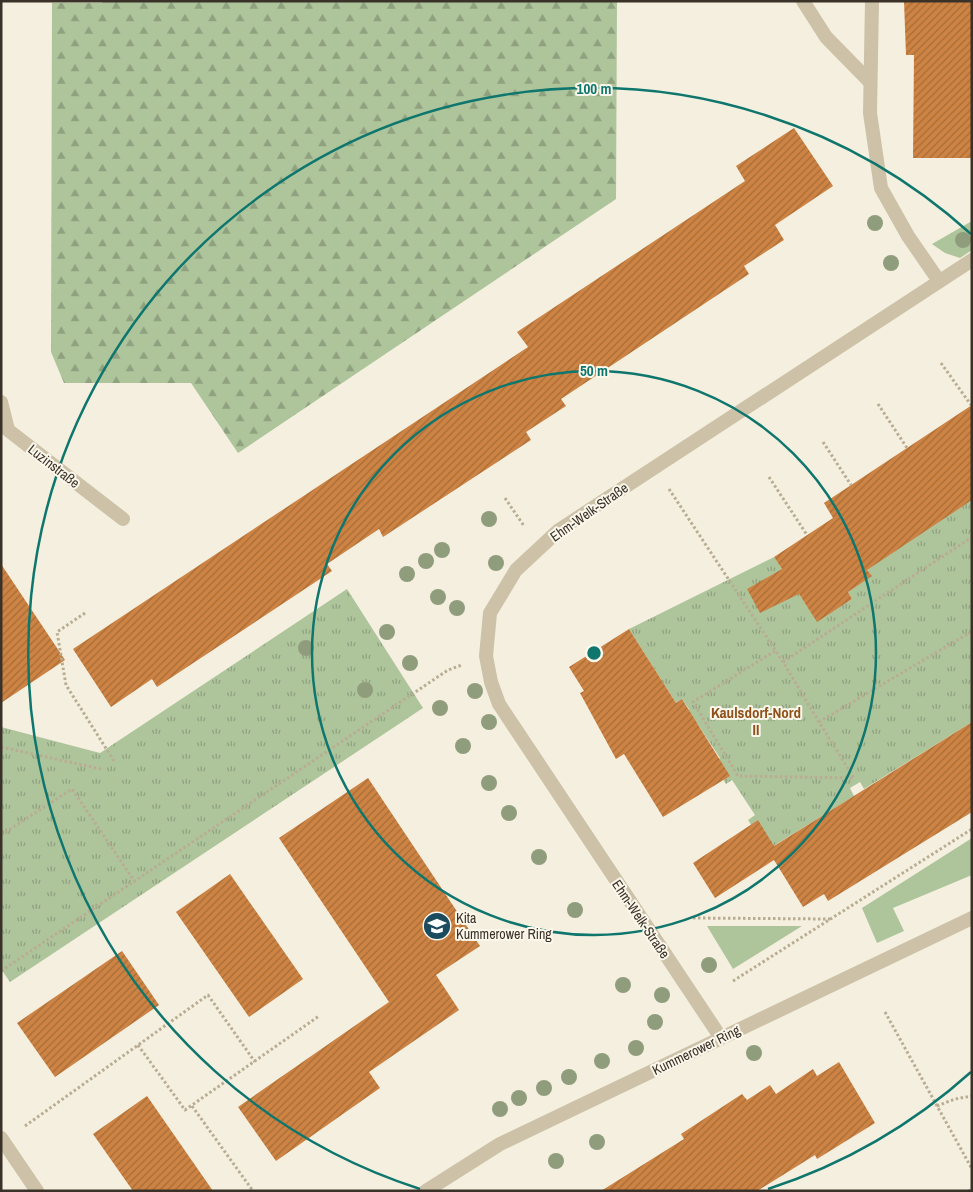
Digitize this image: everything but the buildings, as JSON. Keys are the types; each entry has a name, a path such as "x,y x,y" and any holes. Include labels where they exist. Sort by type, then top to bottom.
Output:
{"street":[{"path":"803,1 826,36 870,82"},
{"path":"872,1 870,113 881,188 908,236 939,281"},
{"name":"Ehm-Welk-Straße","path":"721,1038 499,704 491,682 486,656 490,613 516,570 559,530 972,260"},
{"name":"Luzinstraße","path":"1,402 8,430 123,519"},
{"name":"Kummerower Ring","path":"426,1191 500,1144 972,918"},
{"path":"2,1140 37,1191"}],"path":[{"path":"941,363 971,406"},
{"path":"878,404 907,448"},
{"path":"823,442 851,485"},
{"path":"655,467 783,662 854,778 738,776 692,702 775,650"},
{"path":"769,477 807,535"},
{"path":"505,498 519,519"},
{"path":"783,662 972,537"},
{"path":"85,612 58,632 66,685 114,761"},
{"path":"819,722 969,633 972,633"},
{"path":"1,971 448,670 486,656"},
{"path":"1,747 101,769"},
{"path":"1,835 72,789 135,882"},
{"path":"733,981 972,829"},
{"path":"693,918 830,919"},
{"path":"2,1140 208,995 255,1062"},
{"path":"885,1012 972,1169"},
{"path":"138,1045 185,1110 319,1016"},
{"path":"937,1106 955,1099 972,1096"},
{"path":"192,1106 253,1191"}],"green space":[{"path":"103,1 617,1 616,199 238,453 191,383 64,383 51,352 52,3 102,3"},
{"path":"972,221 972,250 960,258 945,253 932,244"},
{"path":"972,500 972,722 864,789 860,782 850,788 854,796 767,850 748,820 755,815 732,780 726,784 713,763 720,758 697,723 690,727 682,714 689,709 682,699 676,703 629,629 774,557 817,621 852,599 848,592 871,576 862,562"},
{"path":"347,589 423,708 10,982 1,969 1,727 100,753"},
{"path":"972,838 972,875 893,908 904,931 877,943 862,908"},
{"path":"707,926 802,926 733,969"}],"place":[{"name":"Kita Kummerower Ring","path":"437,926"}],"district":[{"name":"Kaulsdorf-Nord II","path":"756,720"}]}
